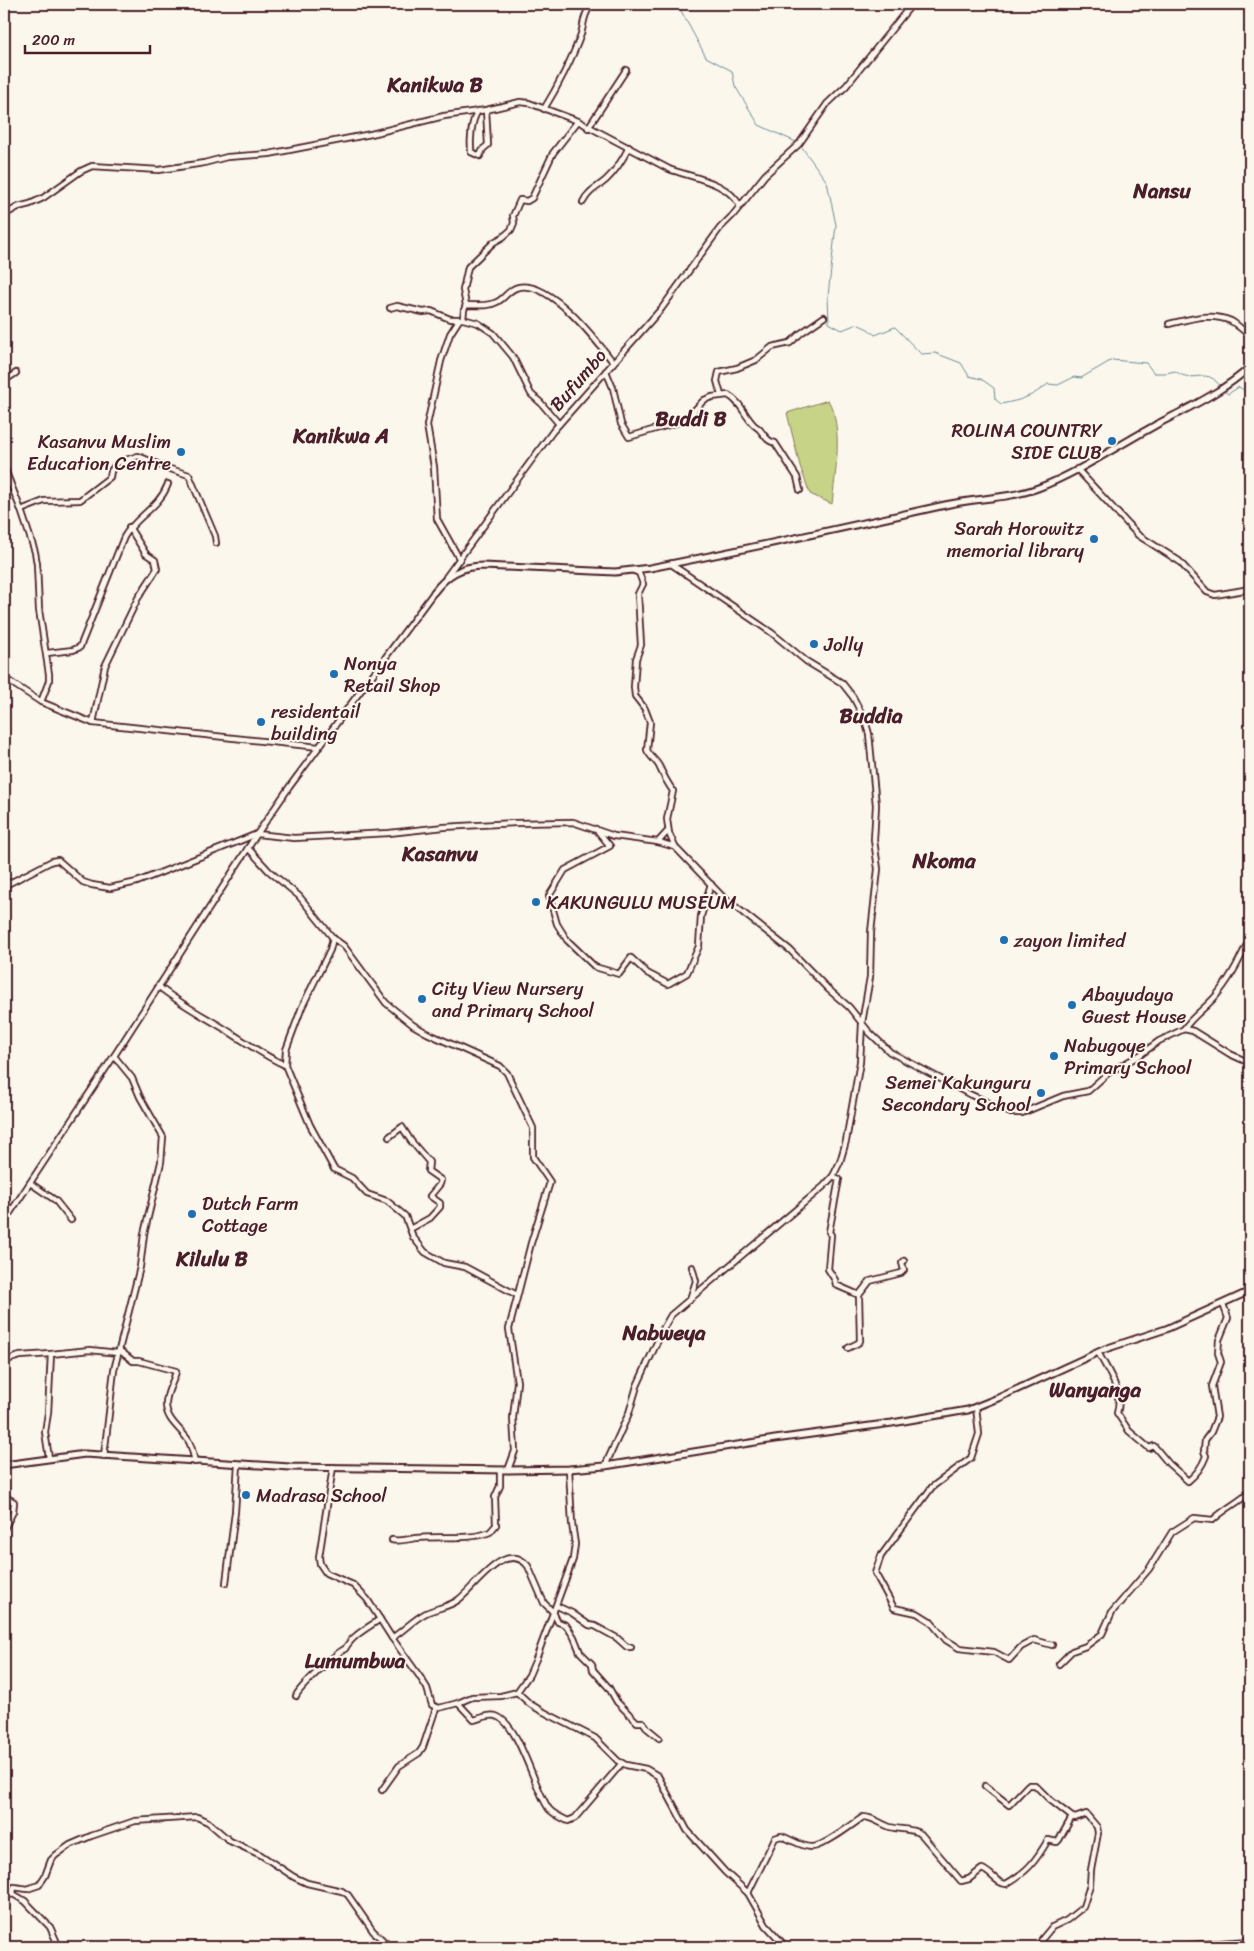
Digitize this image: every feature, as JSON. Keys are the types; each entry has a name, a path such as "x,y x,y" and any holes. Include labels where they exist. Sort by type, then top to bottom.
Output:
{"street":[{"name":"Bufumbo","path":"445,578 559,424 662,308 720,228 765,176 799,144 827,104 846,86 912,4"},
{"path":"544,109 556,88 581,33 584,16 589,8"},
{"path":"588,128 626,70"},
{"path":"4,215 18,207 43,198 81,171 92,166 159,170 204,164 227,156 270,154 444,116 524,102 578,121 668,169 726,189 736,198 740,206"},
{"path":"478,111 470,134 471,152 480,156 483,149 488,145 486,110"},
{"path":"460,560 437,518 434,467 427,425 441,361 450,334 461,320 466,305 463,290 469,264 494,242 508,233 514,222 513,216 517,204 520,200 528,201 532,198 552,153 578,121"},
{"path":"583,202 590,191 607,179 620,164 629,147"},
{"path":"466,305 498,302 511,289 522,287 544,292 576,318 614,362"},
{"path":"390,308 397,306 423,312 431,311 450,319 478,323 493,334 513,358 531,394 559,424"},
{"path":"721,395 717,381 719,372 737,368 756,360 772,347 790,343 824,317"},
{"path":"1169,324 1195,317 1217,317 1232,322 1250,335"},
{"path":"4,1222 257,834 319,747 445,578 476,566 615,572 632,570 671,564 862,525 952,503 1029,491 1046,485 1222,389 1250,367"},
{"path":"606,371 613,388 621,424 629,437 679,422 688,417 704,400 721,395 730,396 740,404 754,425 770,441 775,443 797,477 800,490"},
{"path":"4,381 16,373"},
{"path":"21,510 44,501 80,500 110,477 117,463 138,456 189,475 215,536 216,543"},
{"path":"4,467 21,510 38,564 39,610 47,653 49,681 41,702"},
{"path":"1077,468 1138,535 1179,561 1207,592 1215,594 1250,589"},
{"path":"47,653 73,650 80,647 124,536 129,528 155,506 168,484"},
{"path":"93,723 105,666 138,598 157,569 156,560 146,554 129,528"},
{"path":"606,1466 629,1413 637,1386 671,1315 824,1186 832,1176 842,1157 860,1062 862,1023 869,982 871,932 878,869 874,840 876,805 869,734 866,720 853,697 842,683 806,661 772,633 671,564"},
{"path":"632,570 639,574 643,584 638,594 640,646 636,660 635,696 645,709 650,722 648,754 658,764 667,784 673,791 668,819 668,832 675,847 730,904 790,950 828,990 850,1007 876,1039 890,1052 943,1081 997,1107 1018,1114 1063,1096 1088,1091 1108,1073 1165,1038 1184,1029 1192,1018 1219,992 1238,963 1250,938"},
{"path":"4,678 41,702 93,723 319,747"},
{"path":"4,886 52,861 58,860 83,882 110,888 137,882 257,834 294,838 558,821 574,822 623,838 658,842 675,847"},
{"path":"595,829 610,846 565,870 549,896 557,924 567,940 595,967 619,974 631,958 647,973 668,984 687,973 699,946 701,916 711,884"},
{"path":"658,842 668,832"},
{"path":"248,848 269,871 299,896 333,938 351,955 386,1003 413,1025 430,1035 500,1066 510,1078 533,1128 533,1157 550,1182 509,1329 517,1373 513,1418 515,1451 508,1470"},
{"path":"333,938 330,950 292,1031 286,1050 285,1065 310,1125 334,1169 352,1178 367,1194 387,1201 405,1216 413,1237 425,1252 444,1262 465,1267 517,1295"},
{"path":"158,986 176,1001 238,1037 267,1057 285,1065"},
{"path":"1184,1029 1193,1031 1230,1054 1250,1063"},
{"path":"862,1035 869,1035 876,1039"},
{"path":"104,1456 118,1352 140,1267 144,1234 161,1162 164,1137 140,1097 132,1078 114,1056"},
{"path":"389,1137 402,1127 429,1162 428,1171 441,1180 430,1196 440,1203 440,1207 424,1222 410,1229"},
{"path":"832,1176 839,1179 829,1232 828,1270 838,1286 859,1295"},
{"path":"30,1183 55,1200 71,1220"},
{"path":"848,1348 860,1340 859,1295 870,1281 901,1273 904,1270 902,1263 904,1261"},
{"path":"690,1300 696,1281 692,1267"},
{"path":"4,1465 85,1454 195,1462 334,1467 508,1470 606,1466 774,1439 908,1421 976,1407 1098,1352 1166,1329 1250,1291"},
{"path":"1098,1352 1113,1382 1120,1403 1117,1413 1129,1432 1149,1448 1154,1446 1169,1464 1188,1481 1199,1471 1204,1462 1206,1456 1204,1451 1205,1440 1211,1432 1216,1417 1212,1386 1220,1362 1218,1353 1219,1340 1228,1318 1223,1304"},
{"path":"4,1361 20,1356 90,1350 118,1352 134,1361 176,1371 167,1393 167,1411 173,1422 188,1440 195,1462"},
{"path":"50,1458 45,1432 51,1354"},
{"path":"976,1407 979,1434 971,1458 932,1487 881,1556 875,1572 894,1608 917,1613 930,1621 946,1640 959,1648 994,1652 1010,1660 1021,1647 1034,1640 1052,1645"},
{"path":"226,1583 235,1512 238,1464"},
{"path":"334,1467 319,1558 320,1564 326,1573 353,1584 368,1599 392,1638 420,1676 427,1688 430,1703 436,1708"},
{"path":"436,1708 458,1704 472,1697 501,1696 517,1692 532,1670 575,1553 569,1469"},
{"path":"392,1540 478,1535 490,1532 496,1524 495,1497 500,1486 500,1470"},
{"path":"1059,1664 1072,1651 1086,1646 1102,1634 1112,1612 1149,1569 1172,1532 1194,1518 1212,1520 1223,1509 1230,1508 1250,1492"},
{"path":"4,1496 14,1502 13,1512 4,1529"},
{"path":"392,1638 425,1613 459,1600 485,1573 499,1563 513,1557 524,1561 544,1603 553,1612 558,1622 566,1625 574,1637 580,1652 592,1664 593,1670 609,1688 617,1702 631,1717 637,1722 643,1722 659,1738"},
{"path":"557,1606 616,1638 627,1647 631,1647"},
{"path":"296,1696 298,1691 339,1650 344,1649 347,1643 380,1619"},
{"path":"517,1692 540,1710 595,1738 612,1757 622,1763 646,1769 658,1776 687,1830 724,1872 748,1893 766,1925 786,1947"},
{"path":"458,1704 474,1720 495,1715 500,1718 518,1740 549,1809 566,1820 571,1821 575,1818 622,1763"},
{"path":"382,1790 399,1766 419,1753 423,1747 436,1708"},
{"path":"985,1786 1009,1805 1028,1785 1035,1785 1072,1818"},
{"path":"748,1893 775,1838 781,1836 808,1846 816,1846 829,1840 863,1817 868,1817 893,1828 916,1831 921,1834 961,1881 969,1879 982,1869 989,1872 1003,1885 1023,1874 1034,1863 1048,1840 1057,1842 1072,1818 1086,1814 1098,1830 1087,1897 1083,1907 1067,1920 1052,1927 1038,1947"},
{"path":"12,1894 12,1889 16,1886 27,1889 39,1885 45,1876 51,1860 56,1855 91,1836 135,1820 197,1817 208,1822 230,1840 261,1855 294,1877 307,1883 342,1891 348,1895 373,1932 390,1947"},
{"path":"4,1896 12,1894 22,1898 53,1931 59,1947"},
{"path":"1161,1947 1250,1941"}],"green space":[{"path":"828,400 833,411 837,437 832,504 810,494 800,466 787,413"}],"waterway":[{"path":"671,4 680,9 706,57 732,71 735,86 759,125 798,143"},
{"path":"801,146 827,182 836,225 828,296 829,323 842,330 857,324 875,335 895,327 921,354 935,353 961,363 969,376 981,379 994,388 995,399 1001,404 1026,397 1048,384 1058,385 1074,377 1081,378 1112,360 1146,363 1154,373 1175,371 1189,377 1211,377 1221,388"},
{"path":"1224,391 1228,394 1239,387 1250,394"}],"place":[{"name":"ROLINA COUNTRY SIDE CLUB","path":"1112,441"},
{"name":"Kasanvu Muslim Education Centre","path":"181,452"},
{"name":"Sarah Horowitz memorial library","path":"1094,539"},
{"name":"Jolly","path":"814,644"},
{"name":"Nonya Retail Shop","path":"334,674"},
{"name":"residentail building","path":"261,722"},
{"name":"KAKUNGULU MUSEUM","path":"536,902"},
{"name":"zayon limited","path":"1004,940"},
{"name":"City View Nursery and Primary School","path":"422,999"},
{"name":"Abayudaya Guest House","path":"1072,1005"},
{"name":"Nabugoye Primary School","path":"1054,1056"},
{"name":"Semei Kakunguru Secondary School","path":"1041,1093"},
{"name":"Dutch Farm Cottage","path":"192,1214"},
{"name":"Madrasa School","path":"246,1495"}],"district":[{"name":"Kanikwa B","path":"435,85"},
{"name":"Nansu","path":"1162,191"},
{"name":"Buddi B","path":"691,419"},
{"name":"Kanikwa A","path":"341,436"},
{"name":"Buddia","path":"871,716"},
{"name":"Kasanvu","path":"440,854"},
{"name":"Nkoma","path":"944,861"},
{"name":"Kilulu B","path":"212,1259"},
{"name":"Nabweya","path":"664,1333"},
{"name":"Wanyanga","path":"1095,1390"},
{"name":"Lumumbwa","path":"355,1661"}]}
